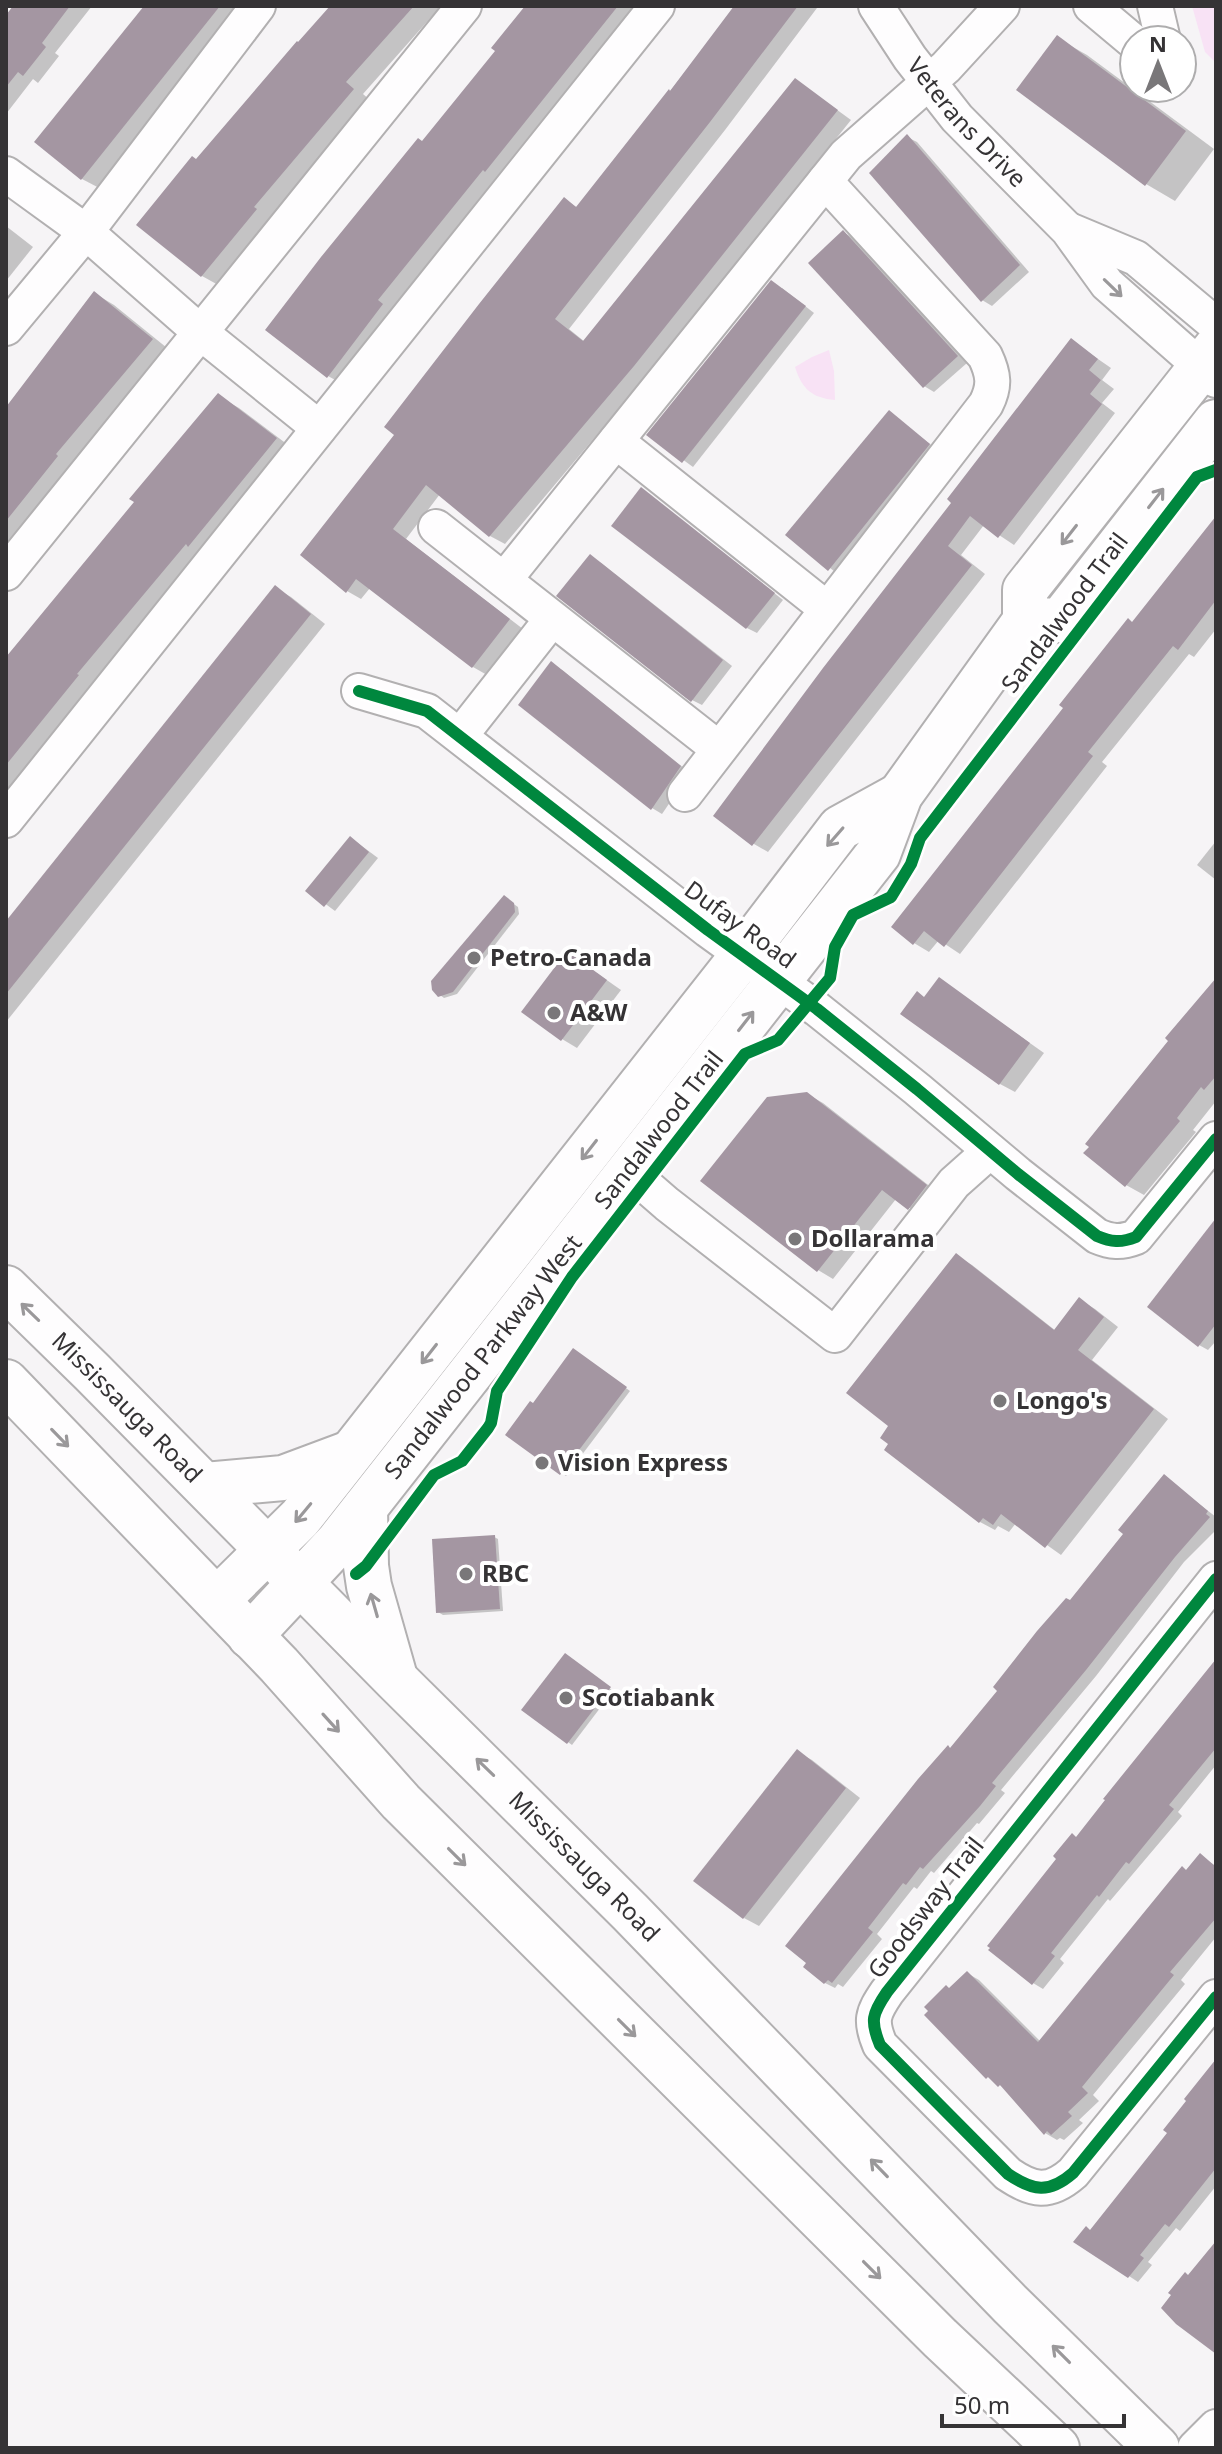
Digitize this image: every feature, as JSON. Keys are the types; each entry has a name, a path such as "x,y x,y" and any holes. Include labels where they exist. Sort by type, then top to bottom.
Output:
{"main road":[{"name":"Sandalwood Parkway West","path":"250,1636 331,1550 365,1508 878,854 900,795 1025,621 1025,590 1211,365"},
{"path":"1025,621 1061,620 1216,422"},
{"name":"Sandalwood Parkway West","path":"217,1600 300,1518 840,828 900,795"},
{"name":"Mississauga Road","path":"6,1288 630,1912 1010,2304 1157,2448"},
{"path":"6,1382 279,1665 412,1812 940,2338 1057,2448"},
{"path":"205,1485 283,1478 352,1452"},
{"path":"365,1508 369,1586 396,1680"}],"street":[{"path":"6,328 86,232 258,6"},
{"path":"6,573 464,6"},
{"path":"6,820 657,6"},
{"name":"Veterans Drive","path":"876,6 957,118 1068,230 1107,284 1211,365"},
{"path":"504,580 846,155 929,83 1002,6"},
{"path":"1091,6 1118,29"},
{"path":"6,174 86,232 200,332 319,428"},
{"path":"685,794 986,404 994,389 993,371 985,356 825,181"},
{"name":"Veterans Drive","path":"1068,230 1136,258 1216,325"},
{"path":"616,441 827,609"},
{"path":"436,527 719,749"},
{"path":"460,736 552,619"},
{"name":"Dufay Road","path":"359,691 427,711 892,1069 1097,1236 1111,1242 1126,1242 1136,1237 1216,1139"},
{"path":"629,1171 835,1335 954,1183 990,1151"},
{"name":"Goodsway Trail","path":"1216,1579 887,1992 874,2012 874,2030 880,2045 1008,2174 1021,2183 1041,2188 1059,2185 1073,2173 1216,1997"},
{"path":"1195,2448 1216,2427"}],"shaded area":[{"path":"1192,6 1216,6 1216,63 1205,52"},
{"path":"829,350 834,371 835,400 809,391 795,367"}],"building":[{"path":"13,6 70,6 42,43 46,47 23,76 18,72 6,87 6,15"},
{"path":"144,6 220,6 81,180 34,142"},
{"path":"330,6 414,6 346,82 354,89 254,207 257,209 201,277 136,225 192,156 196,159"},
{"path":"525,6 618,6 378,300 383,304 327,378 265,330 418,138 422,141 495,51 491,48"},
{"path":"734,6 798,6 555,319 583,341 795,78 838,110 634,366 489,537 426,485 393,529 510,619 472,668 356,579 346,593 300,555 394,435 384,427 479,304 564,197 576,207"},
{"path":"1057,35 1118,80 1118,104 1150,104 1186,131 1145,186 1016,90"},
{"path":"907,134 1020,265 981,302 869,173"},
{"path":"843,230 958,356 923,388 808,263"},
{"path":"771,280 806,306 682,463 646,435"},
{"path":"94,291 153,339 56,454 58,456 6,521 6,407"},
{"path":"1071,338 1098,359 1089,370 1101,380 1090,394 1102,404 998,538 970,516 948,546 972,565 752,846 713,816 951,503 947,499"},
{"path":"218,393 277,438 188,547 186,544 77,674 6,765 6,657 134,502 129,499"},
{"path":"889,410 930,444 828,571 785,535"},
{"path":"641,487 775,593 746,629 611,526"},
{"path":"1216,516 1216,600 1178,650 1173,646 1088,752 1093,756 944,947 924,931 913,945 891,927 1063,708 1059,705 1128,618 1132,622"},
{"path":"590,554 723,660 691,702 556,596"},
{"path":"275,585 311,614 6,994 6,921"},
{"path":"551,661 681,766 651,810 518,705"},
{"path":"350,836 369,852 324,907 305,891"},
{"path":"504,895 514,903 515,912 453,992 438,997 432,990 431,981"},
{"path":"567,951 607,980 561,1041 521,1012"},
{"path":"939,977 1030,1043 999,1085 900,1014 917,991 924,997"},
{"path":"1216,978 1216,1076 1204,1090 1201,1087 1177,1118 1180,1121 1125,1187 1083,1153 1089,1147 1085,1144 1168,1041 1165,1038"},
{"path":"807,1092 927,1185 908,1210 882,1190 817,1272 700,1181 767,1097"},
{"path":"1216,1218 1216,1324 1198,1347 1147,1307"},
{"name":"Longo's","path":"956,1253 1054,1330 1079,1297 1104,1317 1078,1350 1154,1409 1045,1548 1001,1514 993,1525 983,1518 979,1523 884,1450 888,1444 880,1438 888,1426 846,1393"},
{"path":"573,1348 627,1387 560,1475 505,1435"},
{"path":"1164,1474 1208,1511 1206,1514 1210,1517 992,1783 996,1786 980,1806 923,1869 920,1867 906,1885 903,1883 868,1928 873,1932 832,1983 828,1980 824,1984 803,1967 806,1963 785,1946 918,1779 948,1745 950,1748 997,1691 993,1687 1037,1631 1066,1598 1070,1600 1123,1534 1118,1530"},
{"name":"RBC","path":"495,1535 500,1609 436,1613 432,1539"},
{"name":"Scotiabank","path":"565,1653 611,1687 567,1744 521,1710"},
{"path":"1216,1659 1216,1748 1169,1805 1174,1809 1129,1864 1126,1862 1099,1897 1097,1895 1051,1953 1055,1956 1032,1985 987,1946 1056,1859 1053,1856 1072,1833 1076,1837"},
{"path":"797,1749 846,1788 743,1919 693,1881"},
{"path":"1200,1853 1216,1867 1216,1918 1170,1972 1174,1975 1082,2087 1088,2093 1068,2112 1072,2116 1051,2135 1047,2131 1044,2135 1000,2085 998,2087 988,2077 986,2079 924,2015 928,2011 924,2007 946,1985 949,1988 967,1971 1038,2042 1182,1866 1186,1870"},
{"path":"1216,2059 1216,2168 1169,2227 1165,2224 1140,2255 1144,2258 1128,2278 1073,2242 1086,2226 1090,2230 1167,2133 1163,2130"},
{"path":"1216,2241 1216,2354 1176,2324 1161,2308 1171,2295 1168,2293 1185,2272 1188,2275"}],"cycle path":[{"name":"Sandalwood Trail","path":"356,1574 366,1566 434,1475 462,1461 488,1428 497,1391 572,1277 745,1054 778,1040 830,978 835,947 853,915 891,897 911,864 920,838 1197,477 1216,470"},
{"path":"359,691 427,711 708,930 817,1009 1097,1236 1116,1241 1136,1237 1216,1139"},
{"path":"1216,1579 887,1992 878,2006 874,2023 880,2045 1008,2174 1025,2184 1041,2188 1056,2184 1073,2173 1216,1997"}],"place":[{"name":"Petro-Canada","path":"474,958"},
{"name":"A&W","path":"554,1013"},
{"name":"Dollarama","path":"795,1239"},
{"name":"Longo's","path":"1000,1401"},
{"name":"Vision Express","path":"542,1463"},
{"name":"RBC","path":"466,1574"},
{"name":"Scotiabank","path":"566,1698"}]}
